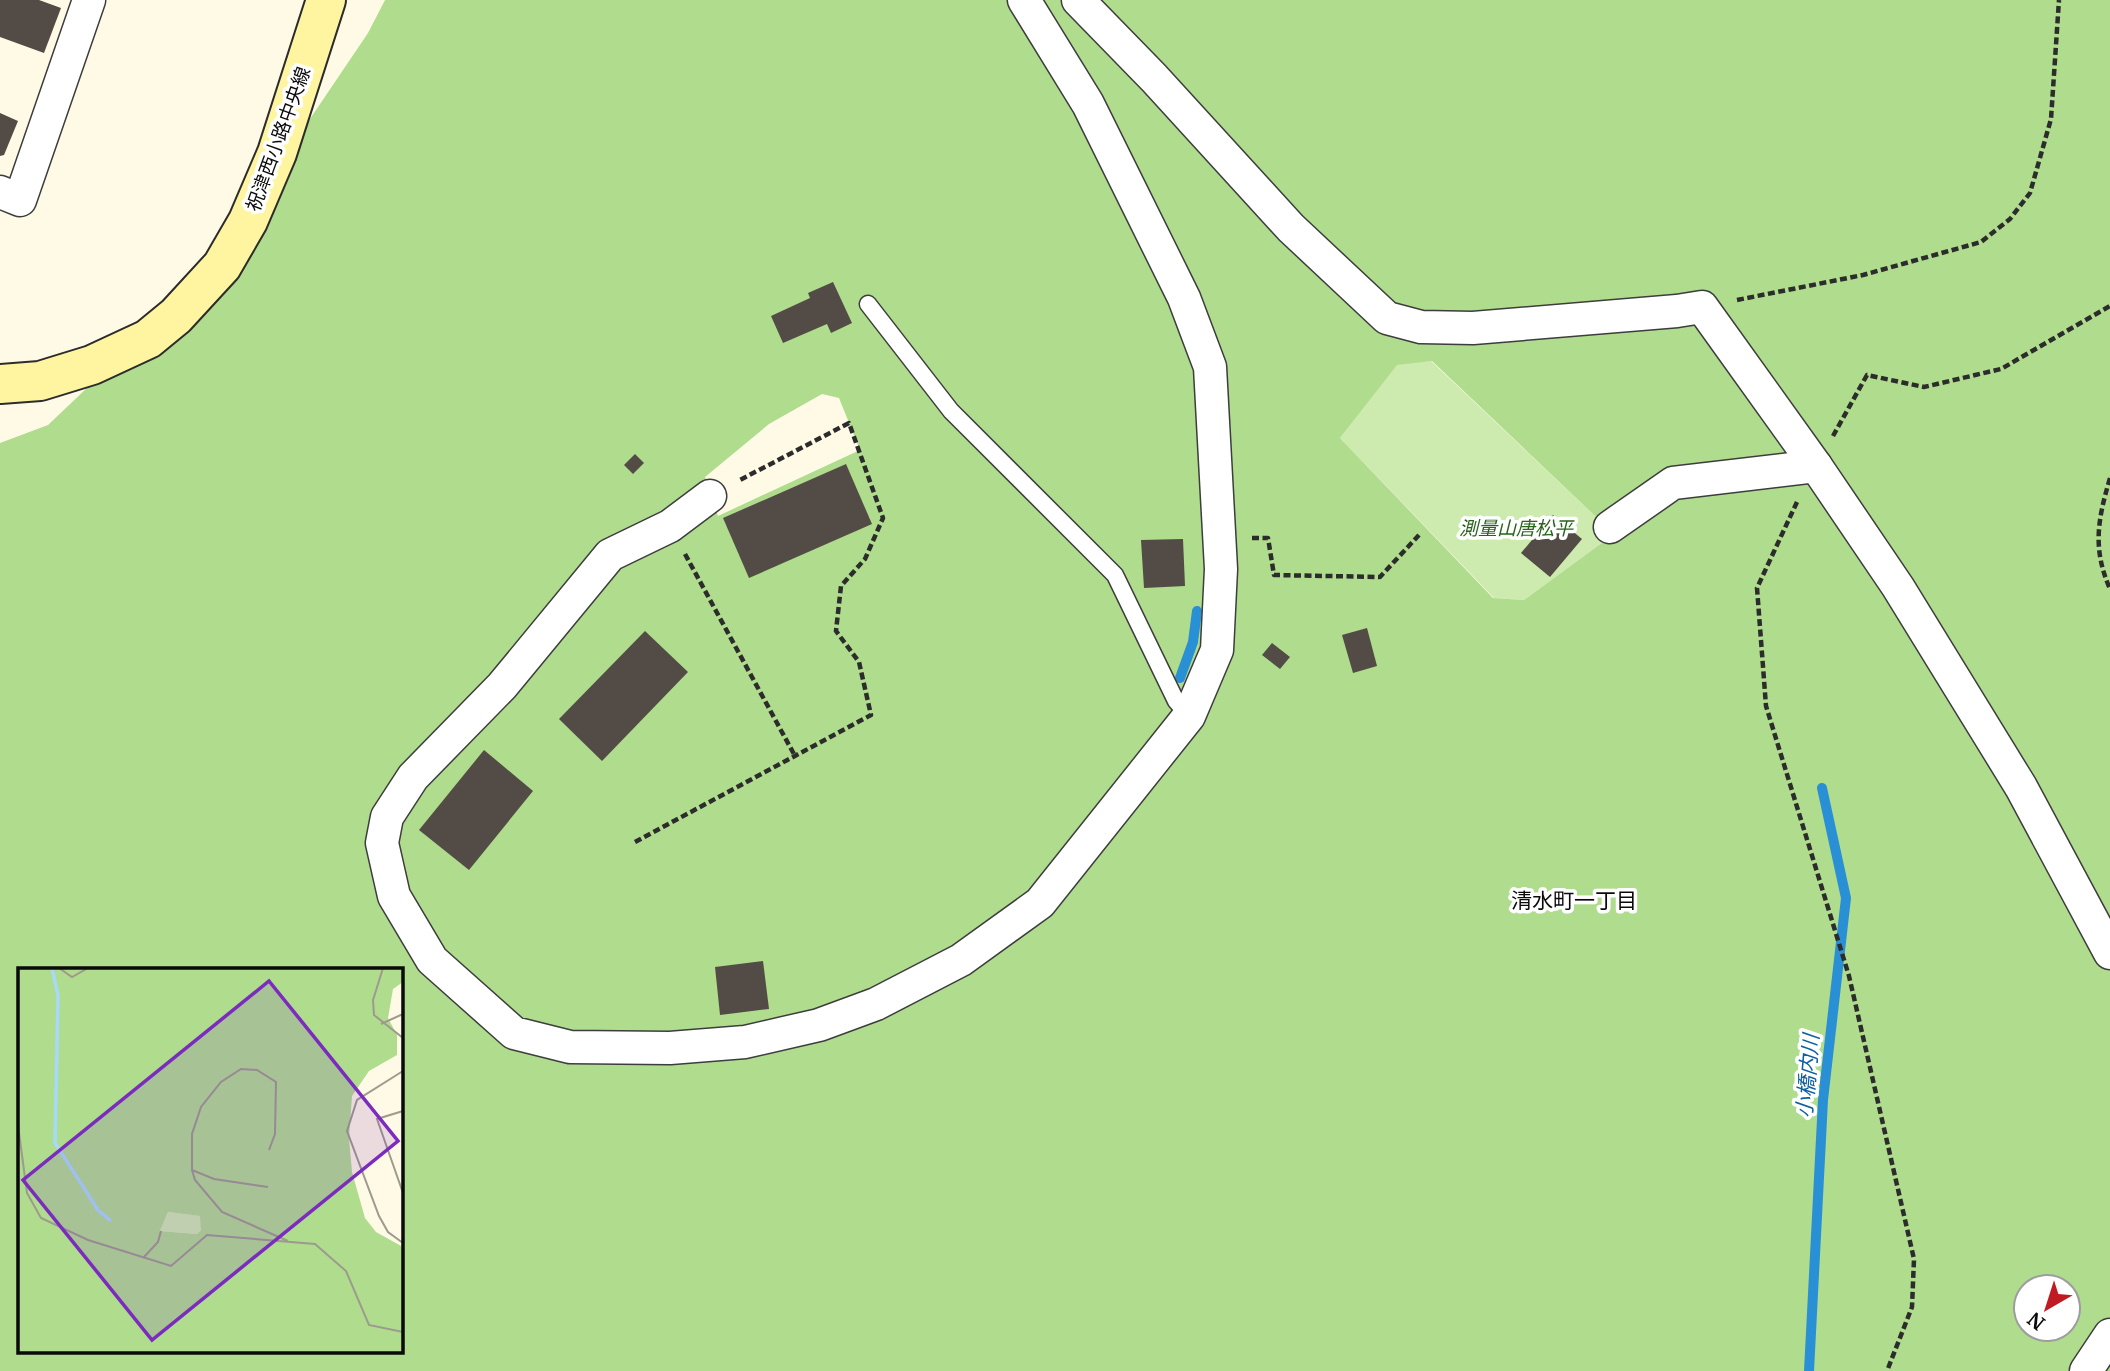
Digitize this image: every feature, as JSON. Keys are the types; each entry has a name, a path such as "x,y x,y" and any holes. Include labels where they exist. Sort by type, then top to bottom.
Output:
{"main road":[{"name":"祝津西小路中央線","path":"0,384 40,381 92,365 148,339 176,316 222,266 248,221 277,153 326,0"}],"street":[{"path":"0,192 20,200 89,0"},
{"path":"710,496 670,526 610,555 502,686 412,777 387,817 382,843 394,896 432,960 514,1033 570,1047 670,1048 708,1045 745,1042 819,1025 876,1004 961,960 1040,902 1189,716 1217,650 1221,569 1210,367 1184,298 1088,104 1024,0"},
{"path":"1077,0 1154,78 1291,228 1387,318 1421,327 1473,328 1676,312 1702,307 1816,466 1898,587 2014,775 2110,953"},
{"path":"1609,527 1673,483 1816,466"},
{"path":"2086,1371 2110,1335"}],"lane":[{"path":"868,304 951,411 1115,575 1176,701 1189,716"}],"path":[{"path":"1702,307 1863,275 1981,242 2010,219 2030,192 2051,119 2059,0"},
{"path":"1887,1371 1912,1307 1914,1259 1849,976 1766,706 1757,588 1785,526 1867,375 1924,387 2001,369 2110,306"},
{"path":"635,842 871,715 859,662 835,631 841,586 865,559 883,518 849,423 710,496"},
{"path":"2110,478 2099,518 2100,566 2110,589"},
{"path":"670,526 795,756"},
{"path":"1220,538 1268,538 1274,575 1380,576 1419,535"}],"green space":[{"path":"385,0 2110,0 2110,1371 0,1371 0,443 48,425 149,329 243,218 368,33","holes":["1432,361 1614,534 1524,600 1493,598 1340,438 1397,365","822,394 839,398 860,450 718,516 705,477 769,424"]},
{"name":"測量山唐松平","path":"1431,361 1614,534 1524,600 1494,598 1340,438 1397,364"}],"building":[{"path":"0,0 39,0 61,8 44,53 0,37"},
{"path":"0,113 18,121 4,155 0,156"},
{"path":"833,282 852,323 831,333 827,324 783,343 771,316 810,298 808,293"},
{"path":"635,454 644,463 633,474 624,465"},
{"path":"846,464 872,524 749,578 723,518"},
{"path":"1553,515 1582,539 1550,577 1521,553"},
{"path":"1183,539 1185,586 1144,588 1141,540"},
{"path":"1367,628 1377,666 1353,673 1342,635"},
{"path":"645,631 688,672 602,761 559,719"},
{"path":"1272,643 1290,657 1280,669 1262,655"},
{"path":"484,750 533,791 469,870 419,830"},
{"path":"763,961 769,1009 720,1015 715,967"}],"waterway":[{"path":"1180,678 1193,642 1197,611"},
{"name":"小橋内川","path":"1809,1371 1823,1100 1846,898 1822,788"}],"district":[{"name":"清水町一丁目","path":"1574,901"}]}
